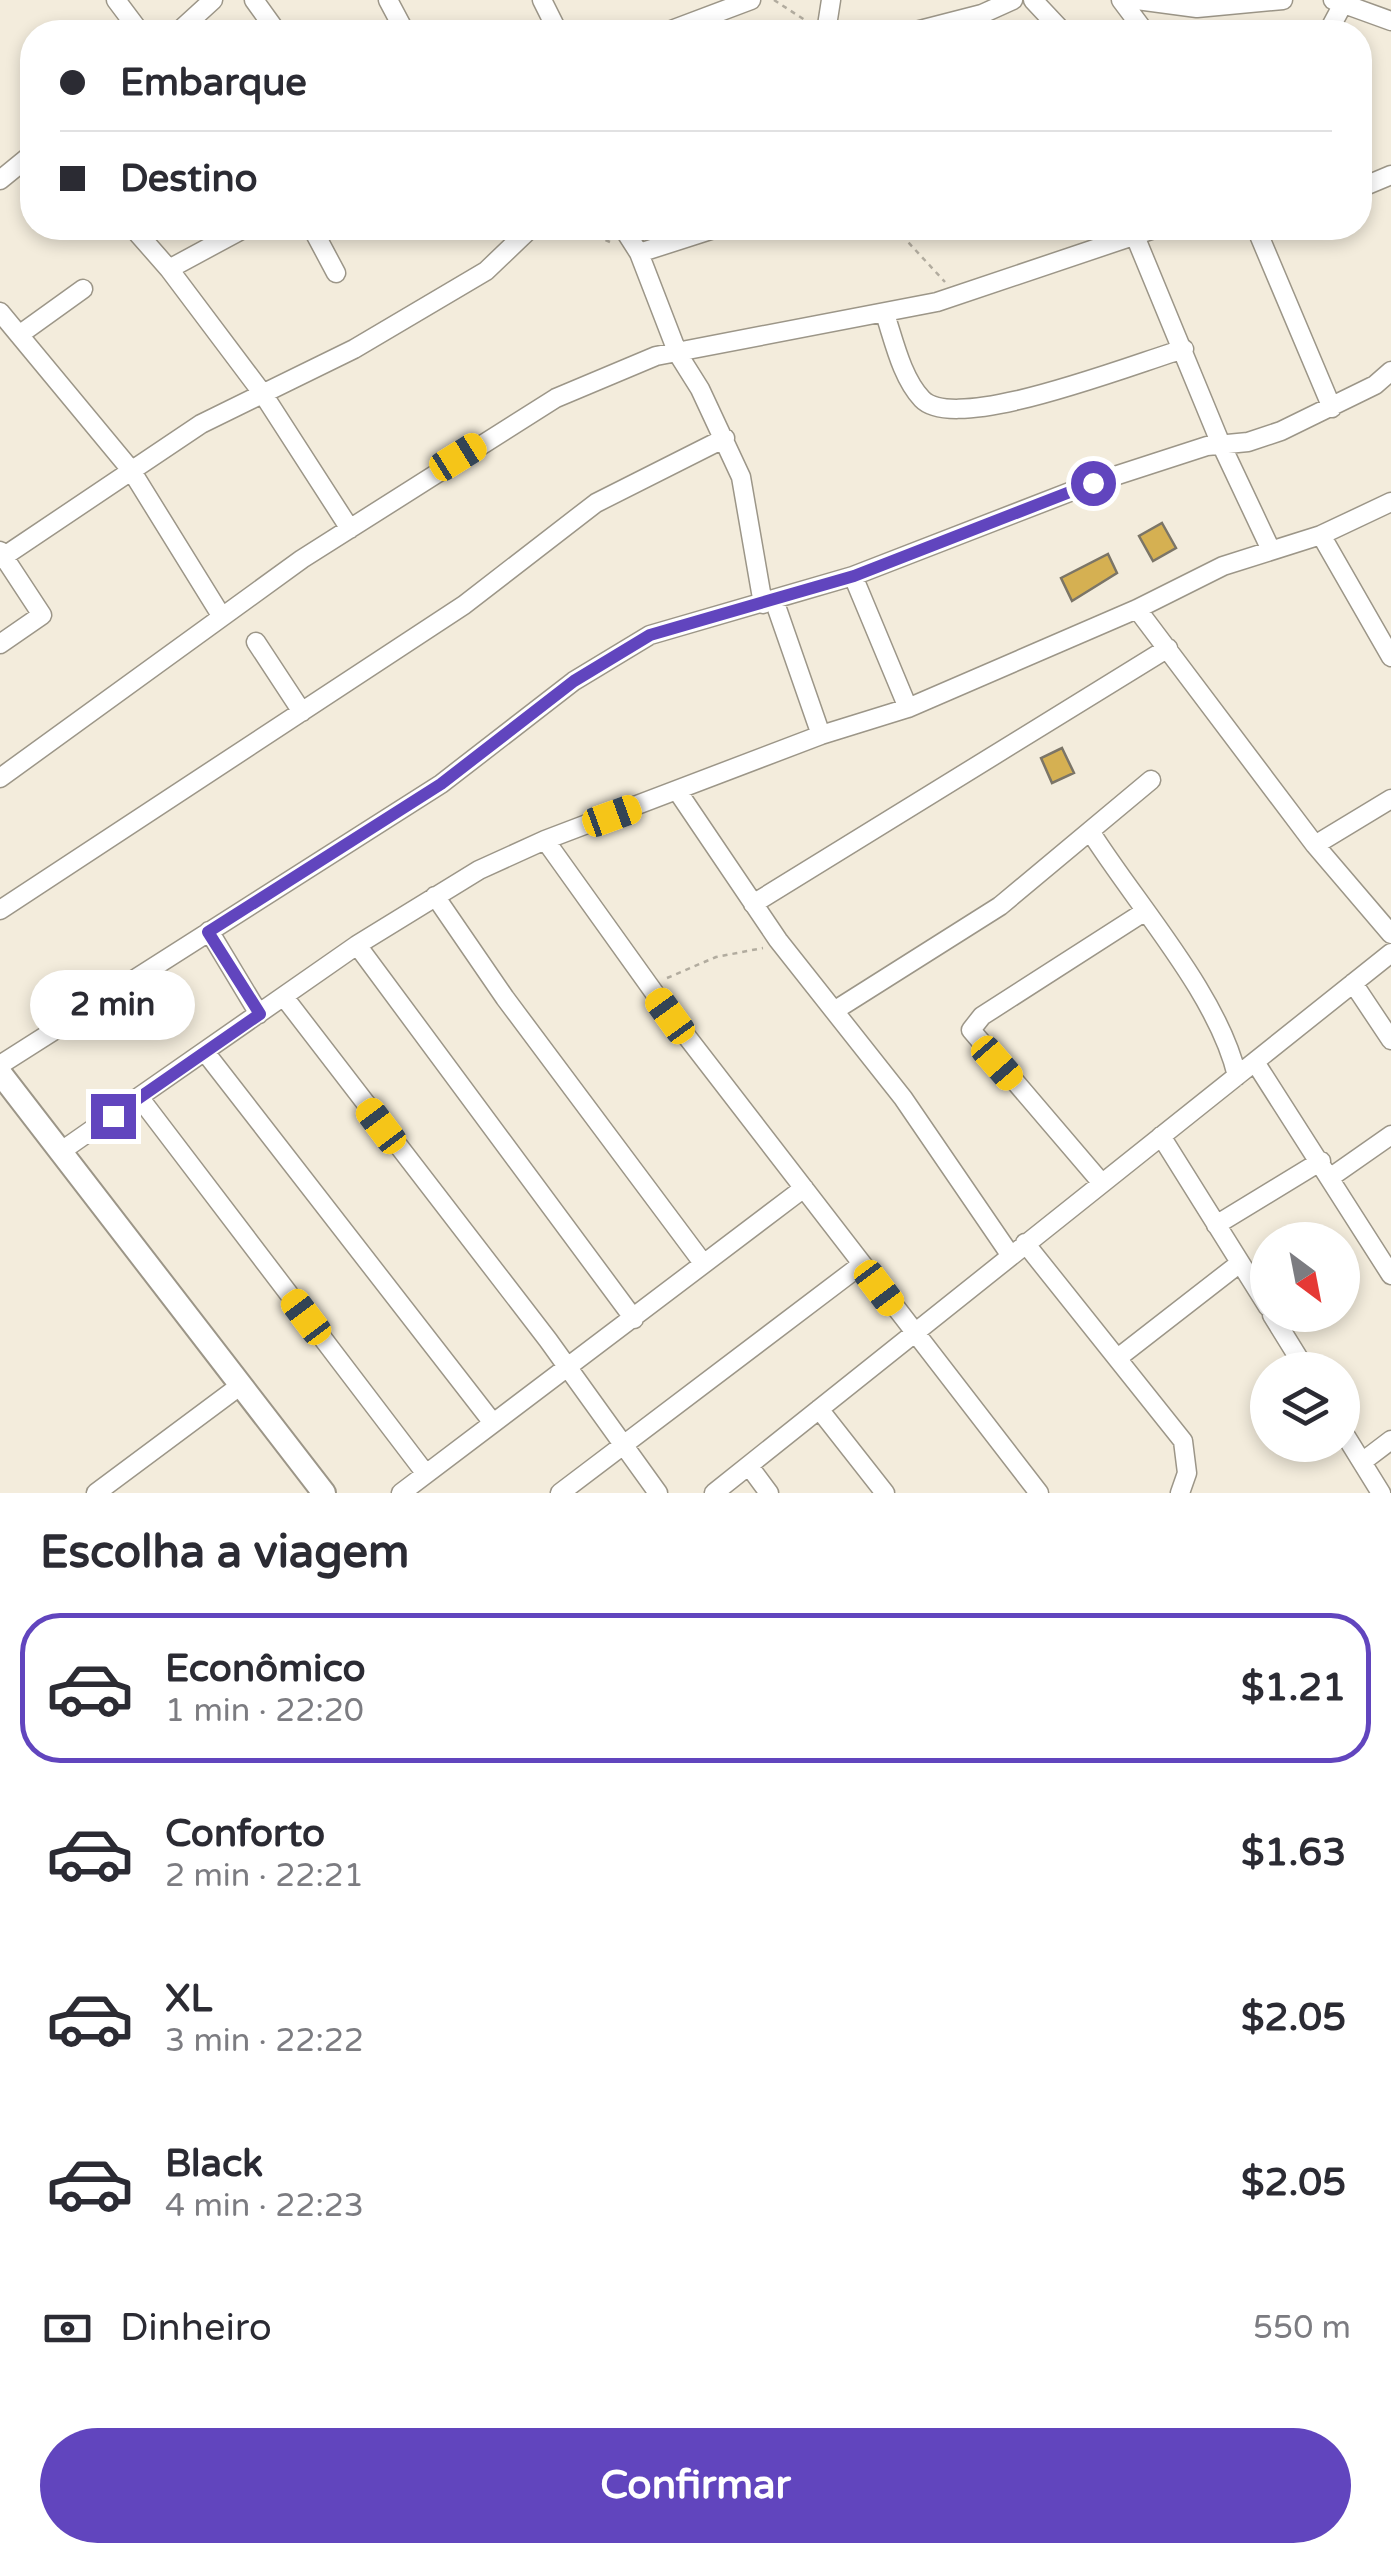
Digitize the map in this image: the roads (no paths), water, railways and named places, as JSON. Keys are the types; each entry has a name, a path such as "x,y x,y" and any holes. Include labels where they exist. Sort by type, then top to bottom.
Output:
{"street":[{"path":"191,20 213,0"},
{"path":"698,20 751,0"},
{"path":"959,20 1013,0"},
{"path":"1032,0 1051,20"},
{"path":"1121,0 1137,20"},
{"path":"1136,0 1197,8 1282,0"},
{"path":"1384,0 1391,11"},
{"path":"1338,2 1391,22"},
{"path":"0,180 20,164"},
{"path":"144,240 262,394 350,529"},
{"path":"169,269 222,240"},
{"path":"318,240 336,273"},
{"path":"0,644 42,615 1,555 202,424 354,348 486,271 518,240"},
{"path":"631,240 640,253 678,354 724,438 740,477 768,602 821,735"},
{"path":"640,253 681,240"},
{"path":"0,778 350,529 556,398 656,356 885,314 957,296 1123,240"},
{"path":"1137,240 1220,442 1270,548"},
{"path":"1261,240 1332,408"},
{"path":"19,335 83,289"},
{"path":"0,312 131,470 222,617"},
{"path":"885,314 906,372 923,400 936,408 992,408 1184,349"},
{"path":"324,1493 0,1069 461,771 616,652 696,619 854,576 1093,483 1220,442 1248,442 1332,408 1391,372"},
{"path":"0,910 464,604 596,503 724,438"},
{"path":"60,1152 356,945 435,896 545,840 821,735 908,708 1137,609 1223,566 1270,548 1321,536 1391,502"},
{"path":"1321,536 1391,657"},
{"path":"854,576 908,708"},
{"path":"1137,609 1315,845 1391,934"},
{"path":"256,642 302,712"},
{"path":"754,904 1168,648"},
{"path":"837,1009 1000,906 1150,780"},
{"path":"678,792 778,940 837,1009 1017,1248 1120,1358 1183,1441 1187,1473 1180,1493"},
{"path":"1315,845 1391,799"},
{"path":"1090,831 1223,1030 1237,1076"},
{"path":"545,840 650,988 1039,1493"},
{"path":"435,896 505,998 703,1263"},
{"path":"1100,1181 971,1030 982,1016 1144,912"},
{"path":"208,932 260,1014"},
{"path":"356,945 634,1319"},
{"path":"714,1493 1391,952"},
{"path":"1352,983 1391,1040"},
{"path":"284,997 567,1367 658,1493"},
{"path":"205,1052 493,1423"},
{"path":"1256,1062 1391,1275"},
{"path":"139,1097 426,1474"},
{"path":"1216,1225 1391,1135"},
{"path":"1161,1136 1250,1278"},
{"path":"402,1493 804,1188"},
{"path":"1120,1358 1240,1262"},
{"path":"560,1493 861,1265"},
{"path":"96,1493 240,1385"},
{"path":"819,1409 885,1493"},
{"path":"1362,1462 1391,1440"},
{"path":"1360,1459 1381,1493"},
{"path":"748,1466 769,1493"}]}
